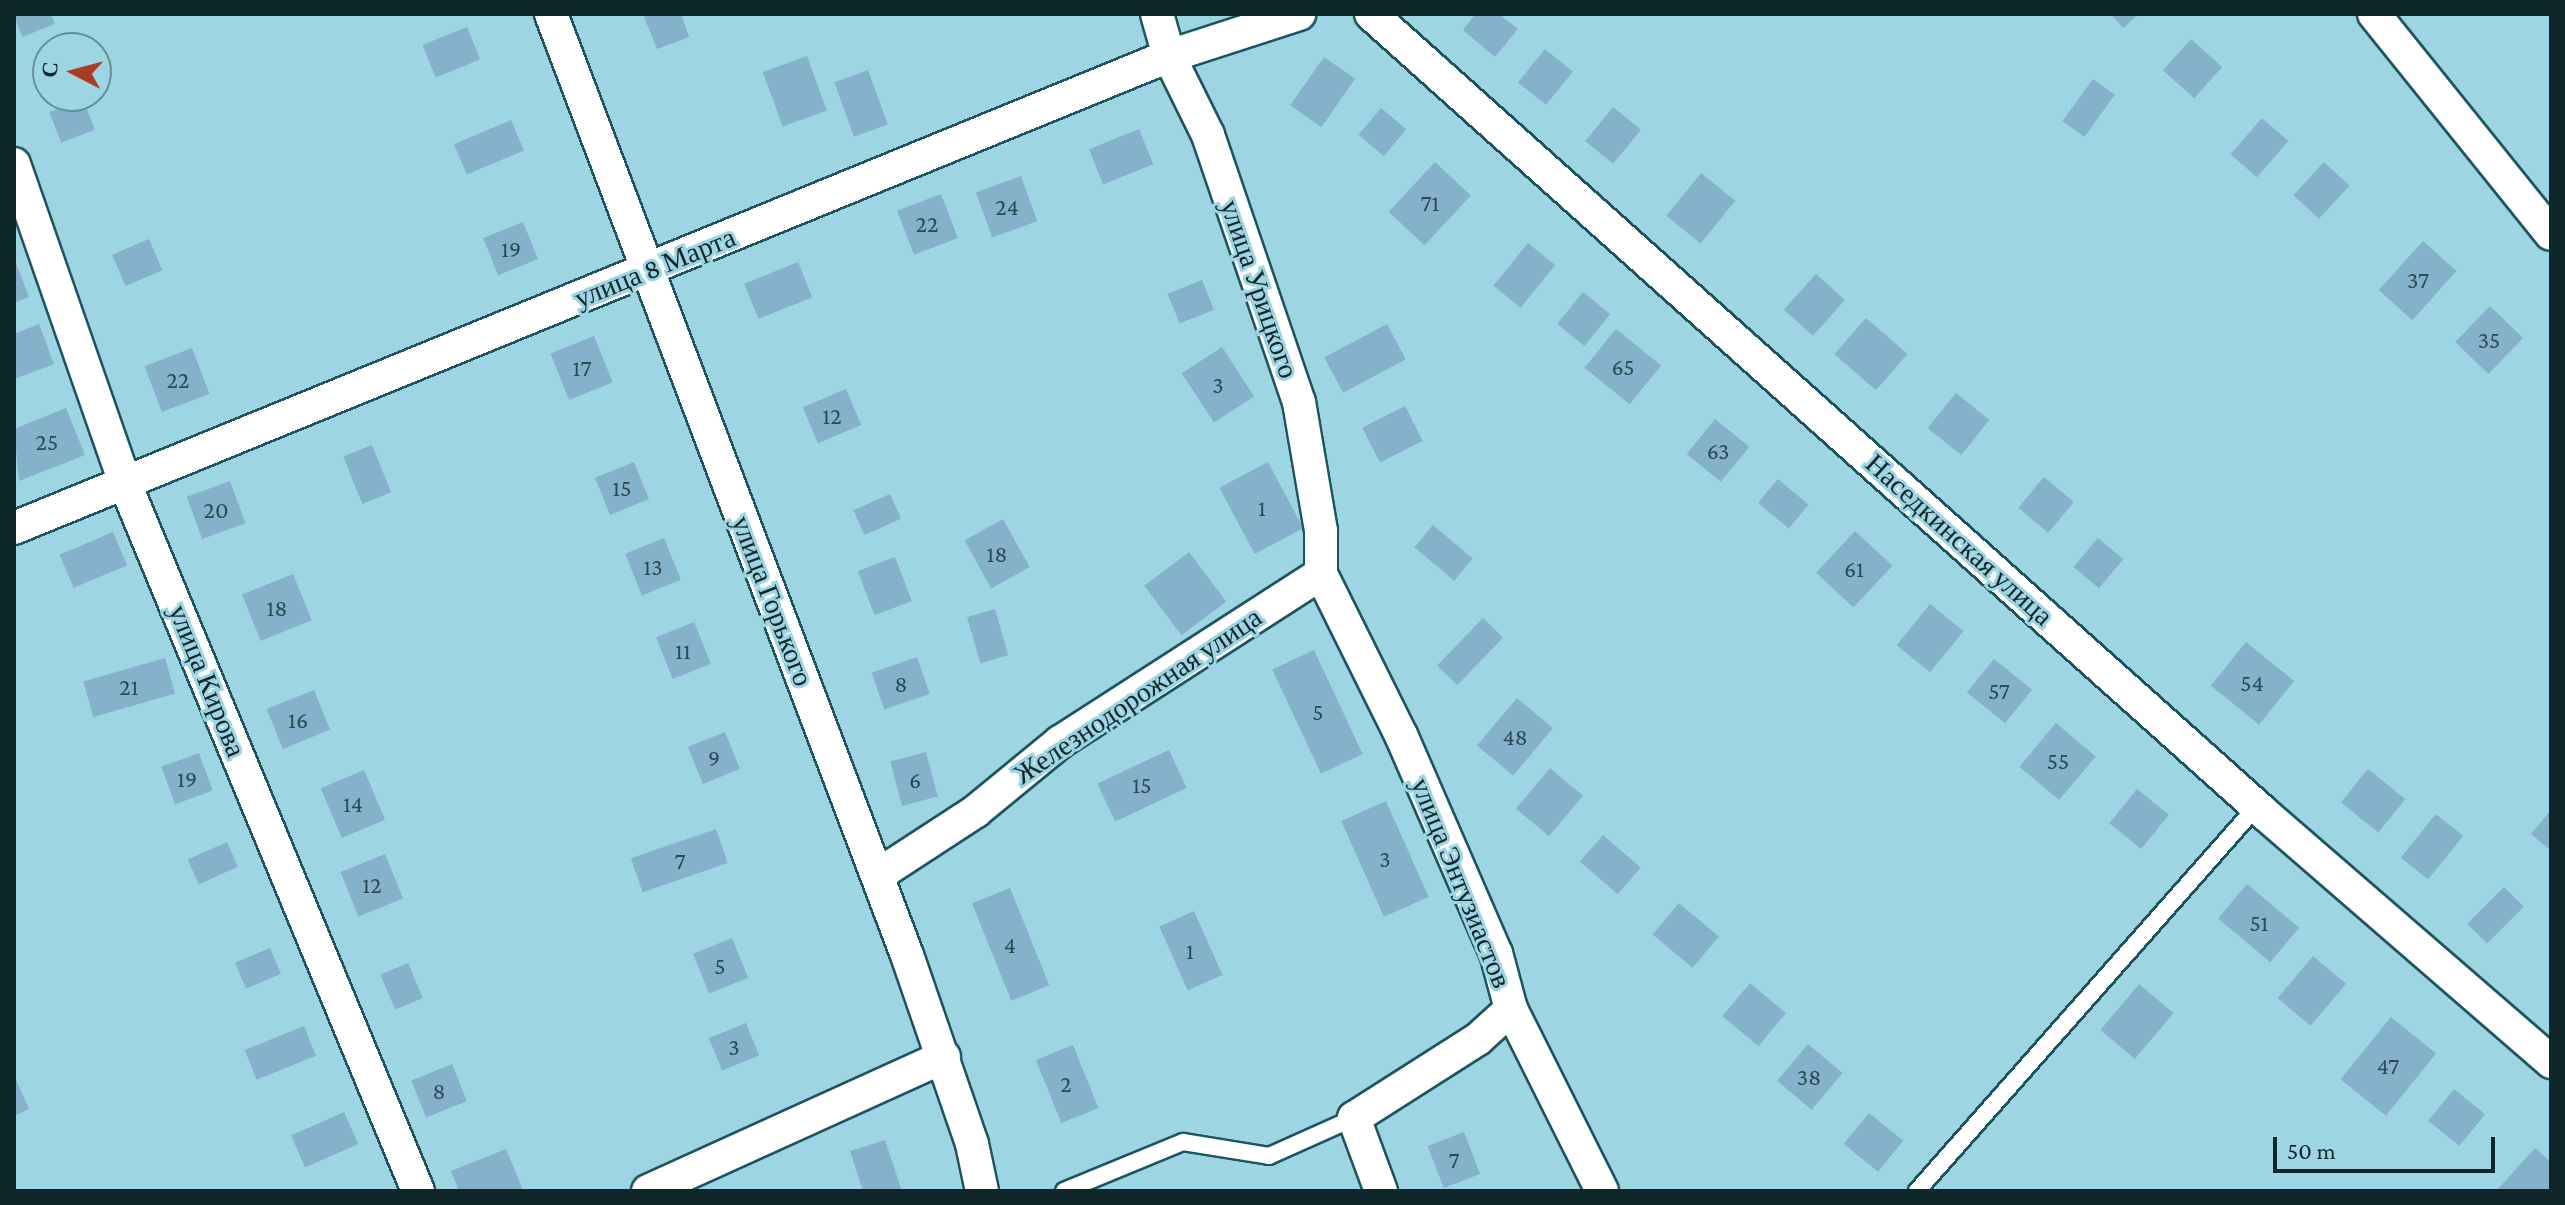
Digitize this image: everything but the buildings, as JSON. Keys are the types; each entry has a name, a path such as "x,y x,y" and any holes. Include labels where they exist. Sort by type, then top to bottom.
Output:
{"street":[{"name":"улица Горького","path":"551,14 646,271 878,875 944,1057 982,1191"},
{"name":"улица Урицкого","path":"1157,14 1169,56 1208,135 1299,402 1321,531 1321,574"},
{"name":"улица 8 Марта","path":"14,528 126,486 1169,56 1299,14"},
{"name":"Наседкинская улица","path":"1371,14 2257,806 2551,1062"},
{"path":"2374,14 2551,234"},
{"name":"улица Кирова","path":"14,164 126,486 418,1191"},
{"name":"Железнодорожная улица","path":"878,875 976,811 1060,742 1321,574"},
{"name":"улица Энтузиастов","path":"1321,574 1401,735 1496,953 1511,1009 1602,1191"},
{"path":"1381,1191 1354,1118 1478,1039 1511,1009"},
{"path":"648,1191 944,1057"}],"lane":[{"path":"1917,1191 2257,806"},
{"path":"1064,1191 1183,1142 1269,1156 1354,1118"}]}
